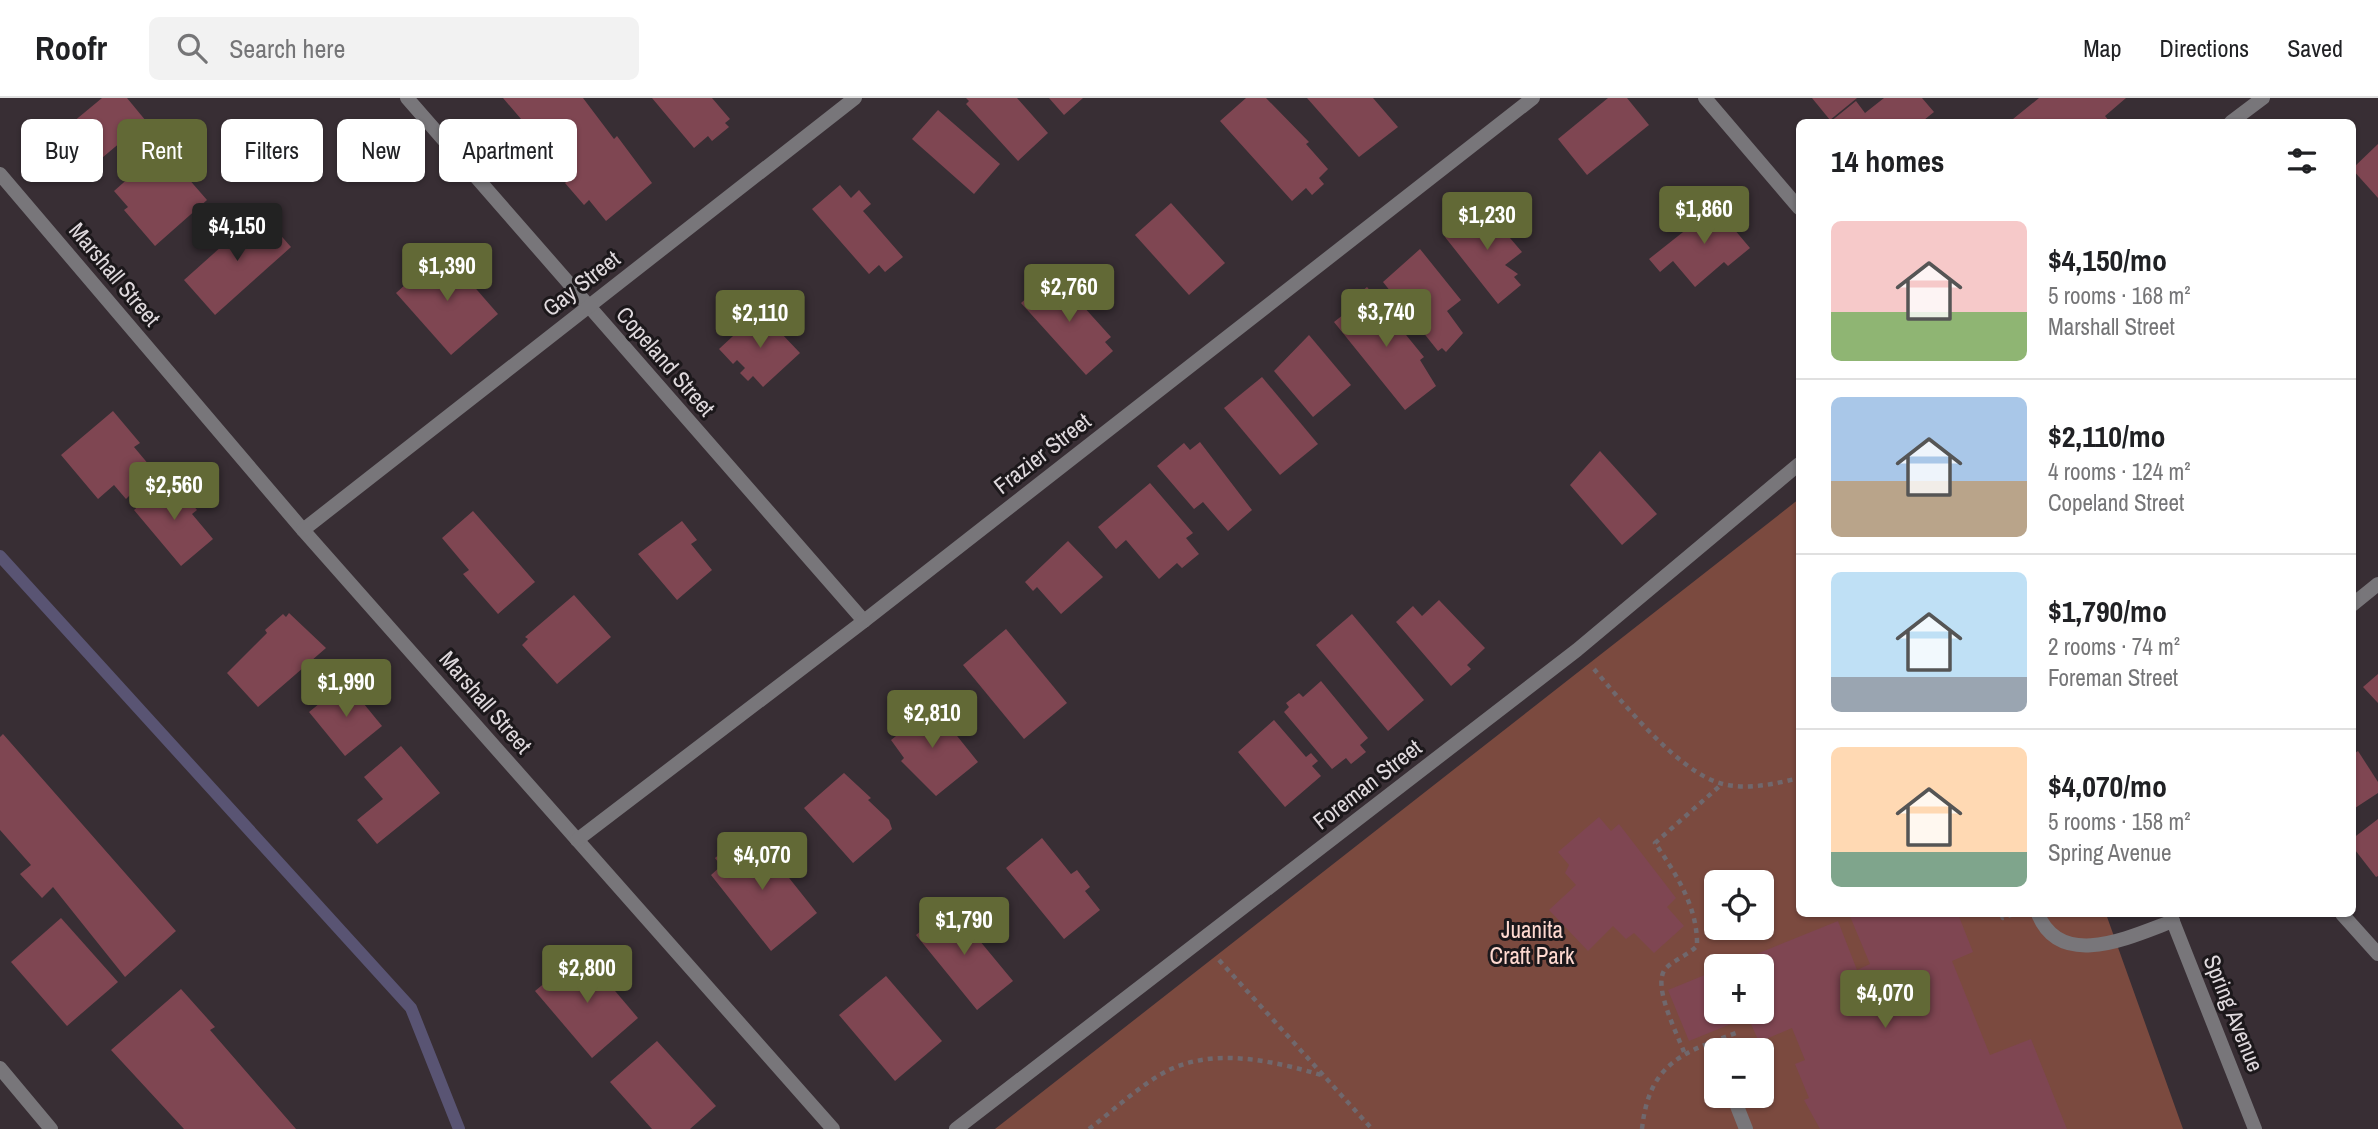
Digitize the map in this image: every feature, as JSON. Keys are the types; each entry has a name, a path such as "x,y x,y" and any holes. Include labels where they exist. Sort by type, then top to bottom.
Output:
{"street":[{"name":"Copeland Street","path":"407,98 864,621"},
{"name":"Gay Street","path":"303,530 855,98"},
{"name":"Frazier Street","path":"577,840 864,621 1533,98"},
{"path":"1705,98 1796,204"},
{"path":"2235,119 2263,98"},
{"name":"Marshall Street","path":"0,174 303,530 833,1129"},
{"name":"Foreman Street","path":"956,1129 1202,942 1577,650 1796,467"},
{"path":"2356,602 2378,584"},
{"path":"2039,917 2044,928 2067,943 2100,946 2171,917"},
{"name":"Spring Avenue","path":"2171,917 2255,1129"},
{"path":"2345,917 2378,954"},
{"path":"0,1068 51,1129"},
{"path":"1738,1108 1746,1129"}],"path":[{"path":"1577,650 1645,727 1682,761 1722,784 1768,785 1796,779"},
{"path":"1684,1052 1662,993 1660,978 1666,968 1697,946 1698,931 1681,883 1656,843 1722,784"},
{"path":"1202,942 1372,1129"},
{"path":"1642,1129 1649,1097 1661,1073 1684,1052 1739,1032"},
{"path":"1089,1129 1168,1070 1203,1061 1241,1059 1278,1062 1321,1075"}],"green space":[{"name":"Juanita Craft Park","path":"1796,501 1796,917 2107,917 2183,1129 995,1129"}],"building":[{"path":"102,98 127,98 144,119 117,119 117,145 103,157 103,119 77,119"},
{"path":"503,98 583,98 614,139 617,136 652,183 606,221 589,200 584,205 565,183 577,182 577,119 521,119"},
{"path":"652,98 712,98 730,119 725,123 729,127 712,141 708,136 694,148"},
{"path":"966,98 1017,98 1048,133 1018,161 966,104 969,101"},
{"path":"1049,98 1083,98 1064,115"},
{"path":"1246,98 1266,98 1309,142 1306,144 1328,169 1319,178 1324,184 1312,195 1306,188 1292,201 1220,121"},
{"path":"1307,98 1373,98 1398,127 1359,157"},
{"path":"1608,98 1627,98 1649,125 1587,175 1558,139"},
{"path":"1812,98 1857,98 1831,119"},
{"path":"1884,98 1922,98 1934,112 1925,119 1834,119 1856,101 1865,113"},
{"path":"2039,98 2126,98 2105,116 2108,119 2013,119"},
{"path":"938,110 1000,164 974,194 912,139"},
{"path":"2378,144 2378,198 2356,173 2356,165"},
{"path":"124,182 191,182 207,200 155,246 124,210 128,207 114,191"},
{"path":"840,185 851,198 859,190 871,204 863,211 903,257 885,272 879,265 869,274 812,209"},
{"path":"1721,202 1739,224 1734,229 1750,248 1728,266 1724,262 1695,287 1673,261 1660,272 1649,259"},
{"path":"1171,203 1225,263 1189,295 1135,235"},
{"path":"1480,203 1522,252 1505,265 1518,274 1514,277 1521,285 1498,304 1445,237"},
{"path":"260,212 291,247 215,315 184,280"},
{"path":"1420,249 1461,300 1447,311 1463,333 1446,352 1442,348 1438,351 1383,282"},
{"path":"443,251 498,314 451,355 396,293"},
{"path":"1054,274 1111,337 1105,342 1113,351 1086,375 1021,303"},
{"path":"1367,287 1424,357 1420,360 1436,386 1405,410 1334,322 1353,307 1349,302"},
{"path":"760,311 800,353 763,387 753,376 748,381 740,373 745,368 737,360 733,364 719,349"},
{"path":"1309,335 1351,385 1313,417 1274,371"},
{"path":"1262,377 1318,444 1280,475 1224,408"},
{"path":"113,411 140,443 134,447 155,472 151,475 156,481 134,499 130,495 126,499 114,485 98,499 61,455"},
{"path":"1200,442 1252,510 1228,531 1203,502 1194,509 1157,466 1184,443 1190,450"},
{"path":"1600,451 1657,514 1622,545 1570,485"},
{"path":"171,479 197,510 192,514 213,539 181,566 134,510"},
{"path":"1150,483 1193,533 1186,538 1199,554 1182,568 1177,563 1159,579 1126,540 1116,549 1098,527"},
{"path":"473,511 535,582 498,614 463,574 469,570 442,538"},
{"path":"682,521 697,540 691,544 712,570 677,600 638,554"},
{"path":"1068,541 1103,577 1061,614 1037,587 1033,591 1025,582"},
{"path":"574,595 611,637 557,684 522,645 528,639 525,637"},
{"path":"1439,600 1485,648 1467,665 1471,669 1451,686 1396,622 1413,606 1422,616"},
{"path":"289,613 326,648 258,707 227,673 267,633 265,630 283,614 286,617"},
{"path":"1352,614 1424,700 1388,731 1316,645"},
{"path":"1006,629 1067,703 1024,739 963,665"},
{"path":"2378,674 2378,703 2363,687"},
{"path":"1321,681 1368,738 1360,745 1366,752 1351,764 1346,758 1332,769 1284,712 1289,707 1286,703 1299,693 1303,697"},
{"path":"346,682 382,726 345,756 309,712"},
{"path":"933,706 978,762 936,796 901,761 904,758 891,740 901,732 895,725 916,708 922,715"},
{"path":"1274,720 1306,757 1311,753 1318,761 1312,766 1321,776 1285,807 1238,752"},
{"path":"3,734 176,931 125,977 53,887 42,898 20,874 31,865 0,830 0,737"},
{"path":"401,746 440,793 377,844 357,820 383,799 364,777"},
{"path":"2358,751 2378,782 2378,793 2356,807"},
{"path":"844,773 871,798 868,800 889,820 892,829 853,863 804,808"},
{"path":"1599,817 1611,831 1619,824 1676,898 1667,907 1684,926 1654,953 1634,933 1626,939 1613,926 1588,951 1549,910 1576,885 1565,873 1569,865 1558,852"},
{"path":"2378,819 2378,876 2376,877 2356,851 2356,836"},
{"path":"1042,838 1071,874 1077,870 1090,887 1085,891 1100,910 1064,939 1006,868"},
{"path":"738,839 745,849 758,839 817,913 771,951 711,875 721,866 715,858"},
{"path":"956,902 964,913 960,917 1013,981 977,1010 916,935"},
{"path":"1850,917 1959,917 1973,952 1952,961 1990,1055 2031,1039 2067,1129 1820,1129 1804,1100 1809,1098 1795,1064 1805,1060 1792,1028 1768,1038 1757,1038 1751,1024 1774,1024 1774,954 1757,954 1838,921 1857,970 1870,964"},
{"path":"61,918 118,982 67,1026 11,962"},
{"path":"582,952 638,1018 592,1058 535,991"},
{"path":"1704,975 1704,1024 1731,1024 1689,1041 1668,990"},
{"path":"886,976 942,1041 895,1081 839,1015"},
{"path":"181,989 215,1027 210,1030 296,1129 184,1129 111,1050"},
{"path":"657,1041 716,1106 690,1129 652,1129 610,1082"}],"waterway":[{"path":"0,556 411,1008 459,1129"}]}
